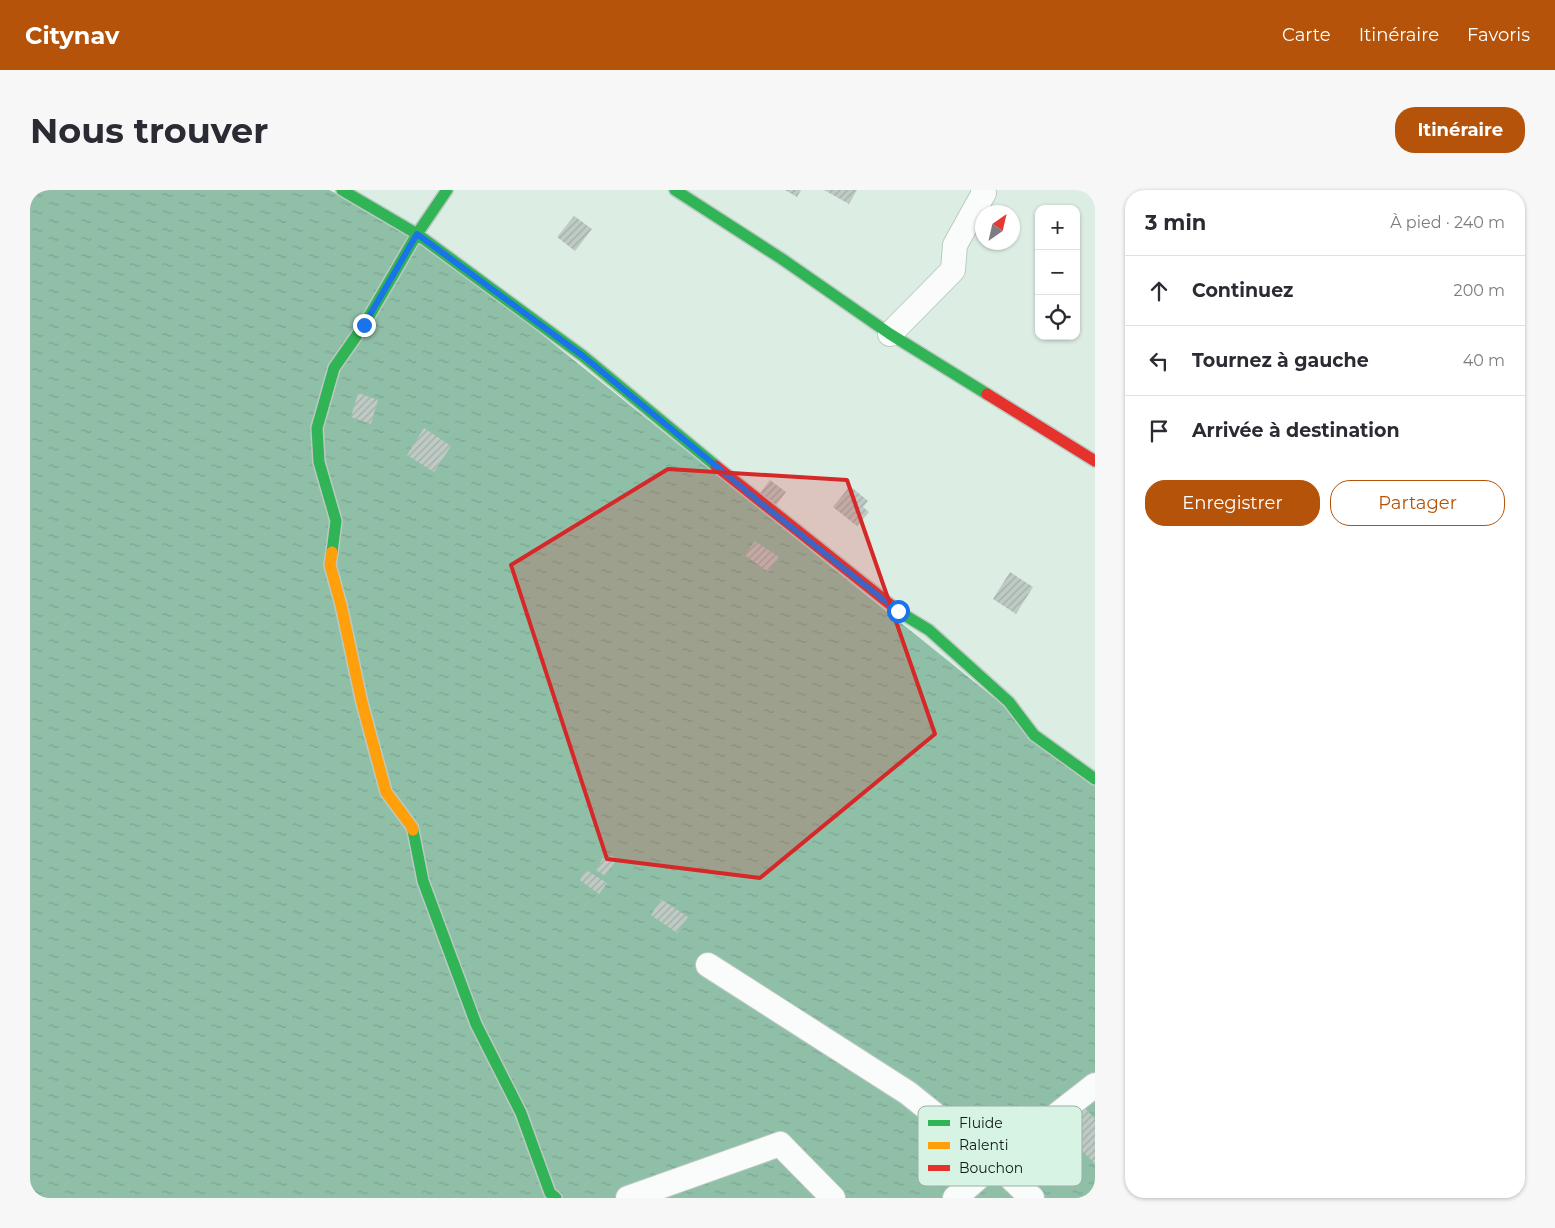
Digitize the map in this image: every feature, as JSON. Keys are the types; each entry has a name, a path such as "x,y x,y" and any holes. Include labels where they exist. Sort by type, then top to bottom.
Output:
{"street":[{"path":"342,190 417,234 583,356 762,504 898,611 929,630 1009,702 1034,735 1095,779"},
{"path":"447,190 417,234 364,325 334,368 317,428 319,462 336,521 330,565 341,605 362,703 386,792 412,827 423,881 476,1024 521,1113 550,1193 556,1198"},
{"path":"674,190 782,259 890,334 1095,461"},
{"path":"890,334 953,270 955,245 984,193 983,190"},
{"path":"708,965 908,1093 924,1106"},
{"path":"1068,1106 1095,1085"},
{"path":"628,1198 780,1144 834,1198"},
{"path":"955,1198 969,1186"},
{"path":"1020,1186 1032,1198"}],"highlighted area":[{"path":"668,469 847,480 935,734 760,878 607,859 511,565"}],"water":[{"path":"30,190 329,190 417,234 1095,779 1095,1198 30,1198"}],"building":[{"path":"785,190 801,190 797,197"},
{"path":"824,190 857,190 849,204"},
{"path":"574,216 592,229 575,251 557,237"},
{"path":"358,393 378,400 371,424 351,417"},
{"path":"424,428 451,446 434,472 407,455"},
{"path":"770,480 786,492 776,505 760,493"},
{"path":"850,486 868,501 863,507 869,512 857,526 833,507"},
{"path":"755,541 779,557 768,572 745,555"},
{"path":"1010,572 1033,587 1016,614 993,599"},
{"path":"611,855 617,859 605,876 596,870 603,858 607,861"},
{"path":"586,870 607,883 599,894 580,880"},
{"path":"661,899 688,917 677,933 651,915"},
{"path":"1082,1107 1095,1119 1095,1164 1082,1151"}],"traffic: fast":[{"path":"342,190 417,234 583,356 716,466"},
{"path":"332,552 336,521 319,462 317,428 334,368 364,325 417,234 447,190"},
{"path":"675,190 782,259 890,334 987,394"},
{"path":"901,613 929,630 1009,702 1034,735 1095,779"},
{"path":"413,830 423,881 476,1024 521,1113 550,1193 556,1198"}],"traffic: slow":[{"path":"332,552 330,565 341,605 362,703 386,792 413,830"}],"traffic: jam":[{"path":"987,394 1095,461"},
{"path":"716,466 901,613"}],"route":[{"path":"364,325 417,234 583,356 762,504 898,611"}]}
